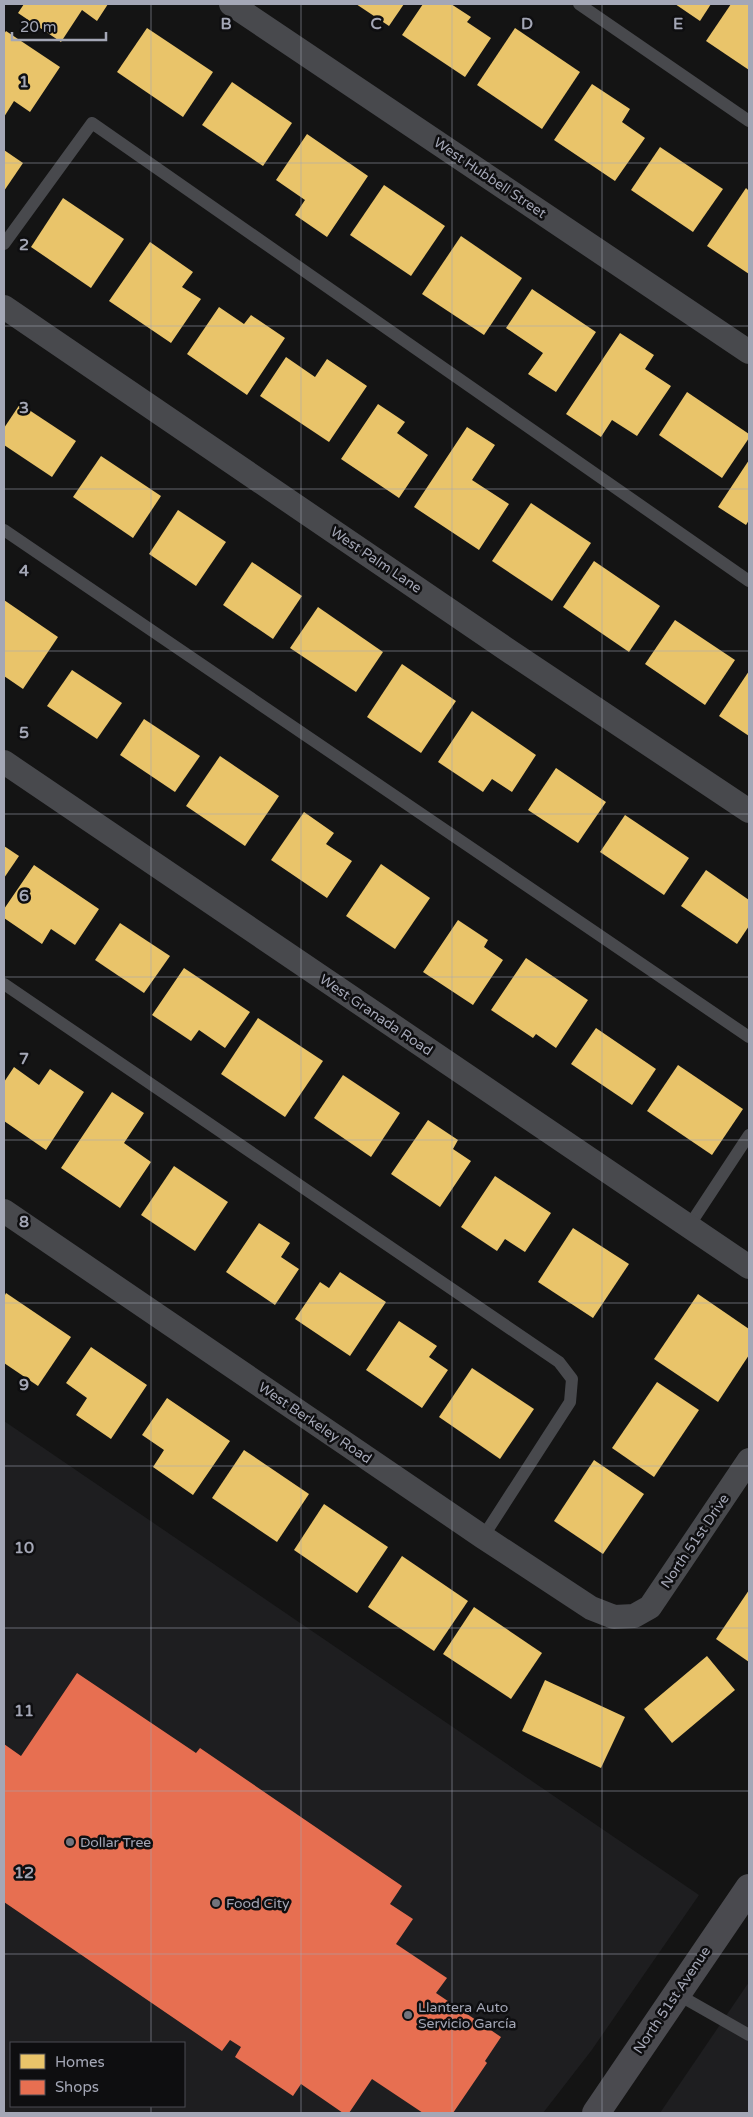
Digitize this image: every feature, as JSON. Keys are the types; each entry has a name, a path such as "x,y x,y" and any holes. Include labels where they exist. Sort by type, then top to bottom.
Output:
{"main road":[{"name":"North 51st Avenue","path":"596,2113 677,1994 746,1901"}],"street":[{"name":"West Hubbell Street","path":"230,4 749,352"},
{"name":"West Palm Lane","path":"4,307 512,653 749,811"},
{"name":"West Granada Road","path":"4,762 749,1267"},
{"name":"West Berkeley Road","path":"4,1211 483,1537 591,1608 614,1617 634,1616"},
{"name":"North 51st Drive","path":"634,1616 650,1606 665,1587 749,1460"}],"lane":[{"path":"579,4 749,121"},
{"path":"4,244 92,123 749,581"},
{"path":"4,530 749,1037"},
{"path":"4,984 559,1362 572,1378 570,1402 483,1537"},
{"path":"689,1226 749,1135"},
{"path":"677,1994 749,2035"}],"shaded area":[{"path":"4,1421 699,1895 591,2051 543,2113 4,2113"},
{"path":"749,1983 749,2113 660,2113 747,1985"}],"building: Homes":[{"path":"24,4 108,4 97,21 82,10 61,42 18,13"},
{"path":"356,4 404,4 389,26"},
{"path":"423,4 451,4 471,17 467,22 491,38 465,77 402,35"},
{"path":"675,4 711,4 700,21"},
{"path":"731,4 749,4 749,70 706,41"},
{"path":"147,28 213,72 183,117 117,72"},
{"path":"515,28 580,72 542,129 477,85"},
{"path":"6,31 60,67 30,112 14,101 4,117 4,34"},
{"path":"232,82 292,123 263,166 202,125"},
{"path":"592,84 630,109 622,122 645,138 615,181 554,140"},
{"path":"307,134 368,176 327,237 295,215 305,200 276,180"},
{"path":"660,147 723,189 693,232 631,190"},
{"path":"4,150 23,163 4,191"},
{"path":"384,185 445,226 411,276 350,235"},
{"path":"746,188 749,191 749,274 707,246"},
{"path":"63,198 124,239 91,288 31,247"},
{"path":"461,236 522,278 484,335 422,294"},
{"path":"150,242 193,272 182,287 201,299 171,343 109,301"},
{"path":"532,289 596,332 556,392 528,374 543,353 506,328"},
{"path":"219,307 244,324 251,315 285,338 247,395 187,354"},
{"path":"620,333 654,355 645,369 671,386 637,436 612,420 601,437 566,414"},
{"path":"286,357 315,377 327,359 367,386 329,442 260,396"},
{"path":"687,392 749,434 749,438 722,478 659,435"},
{"path":"20,404 76,441 52,477 4,445 4,428"},
{"path":"378,404 405,422 397,433 428,455 399,498 341,459"},
{"path":"467,427 495,445 472,480 509,504 479,550 414,507"},
{"path":"101,456 161,496 133,538 73,497"},
{"path":"749,460 749,520 746,525 718,507"},
{"path":"531,503 591,543 552,601 492,561"},
{"path":"178,510 226,542 196,586 149,554"},
{"path":"594,561 660,606 629,652 563,607"},
{"path":"252,562 302,596 273,639 223,605"},
{"path":"4,600 58,637 23,689 4,676"},
{"path":"318,607 383,652 356,692 290,648"},
{"path":"675,620 735,660 705,705 645,664"},
{"path":"402,664 456,701 421,753 367,717"},
{"path":"72,670 122,703 97,739 47,706"},
{"path":"749,671 749,736 719,716"},
{"path":"472,711 536,755 512,792 492,779 483,792 438,762"},
{"path":"144,719 200,756 175,792 120,755"},
{"path":"220,756 279,796 245,846 186,806"},
{"path":"556,768 606,802 578,843 528,810"},
{"path":"304,812 334,833 326,844 352,861 327,898 271,860"},
{"path":"625,815 689,858 664,895 600,852"},
{"path":"4,846 19,856 4,878"},
{"path":"381,864 430,898 395,949 346,916"},
{"path":"34,865 99,909 75,945 51,929 42,944 4,918 4,909"},
{"path":"706,870 749,900 749,926 737,944 681,906"},
{"path":"458,920 488,940 484,947 503,960 473,1005 423,972"},
{"path":"120,923 170,956 144,993 95,960"},
{"path":"526,958 588,1000 556,1048 536,1034 533,1038 491,1010"},
{"path":"184,968 250,1012 225,1048 199,1030 191,1041 152,1015"},
{"path":"258,1018 323,1061 285,1117 221,1074"},
{"path":"596,1028 656,1069 632,1105 571,1064"},
{"path":"678,1065 743,1109 712,1155 647,1111"},
{"path":"14,1067 39,1085 50,1069 84,1092 46,1150 4,1121 4,1082"},
{"path":"343,1075 400,1113 371,1157 314,1118"},
{"path":"112,1092 144,1113 124,1143 151,1162 120,1208 61,1168"},
{"path":"428,1120 458,1140 453,1149 471,1161 440,1207 391,1174"},
{"path":"174,1166 228,1202 195,1251 141,1215"},
{"path":"495,1176 551,1213 525,1252 505,1239 497,1251 461,1227"},
{"path":"259,1223 290,1243 281,1257 299,1269 275,1305 226,1272"},
{"path":"573,1228 629,1264 593,1318 538,1282"},
{"path":"340,1272 386,1302 350,1356 295,1319 320,1282 329,1288"},
{"path":"6,1293 71,1337 38,1386 4,1363 4,1297"},
{"path":"698,1294 749,1329 749,1355 718,1402 654,1359"},
{"path":"399,1321 437,1346 429,1357 448,1370 422,1408 366,1370"},
{"path":"91,1347 147,1385 111,1439 76,1415 87,1398 66,1383"},
{"path":"472,1368 534,1409 500,1459 439,1417"},
{"path":"657,1382 699,1410 654,1477 612,1448"},
{"path":"167,1398 230,1441 193,1495 153,1467 164,1450 142,1435"},
{"path":"244,1450 309,1494 277,1542 212,1498"},
{"path":"594,1460 644,1494 603,1554 554,1521"},
{"path":"324,1504 388,1547 357,1593 294,1550"},
{"path":"402,1556 468,1601 434,1651 368,1607"},
{"path":"749,1590 749,1662 716,1639"},
{"path":"474,1607 542,1653 511,1699 443,1654"},
{"path":"707,1656 735,1690 672,1743 644,1709"},
{"path":"545,1680 625,1717 601,1768 522,1731"}],"building: Shops":[{"path":"77,1673 196,1753 200,1748 402,1886 390,1904 413,1919 396,1944 447,1978 436,1993 501,2037 485,2061 487,2063 453,2113 423,2113 372,2079 349,2113 343,2113 301,2084 293,2096 235,2057 241,2047 230,2040 222,2051 4,1902 4,1744 21,1756"}],"place":[{"name":"Dollar Tree","path":"70,1842"},
{"name":"Food City","path":"216,1903"},
{"name":"Llantera Auto Servicio García","path":"408,2015"}]}
